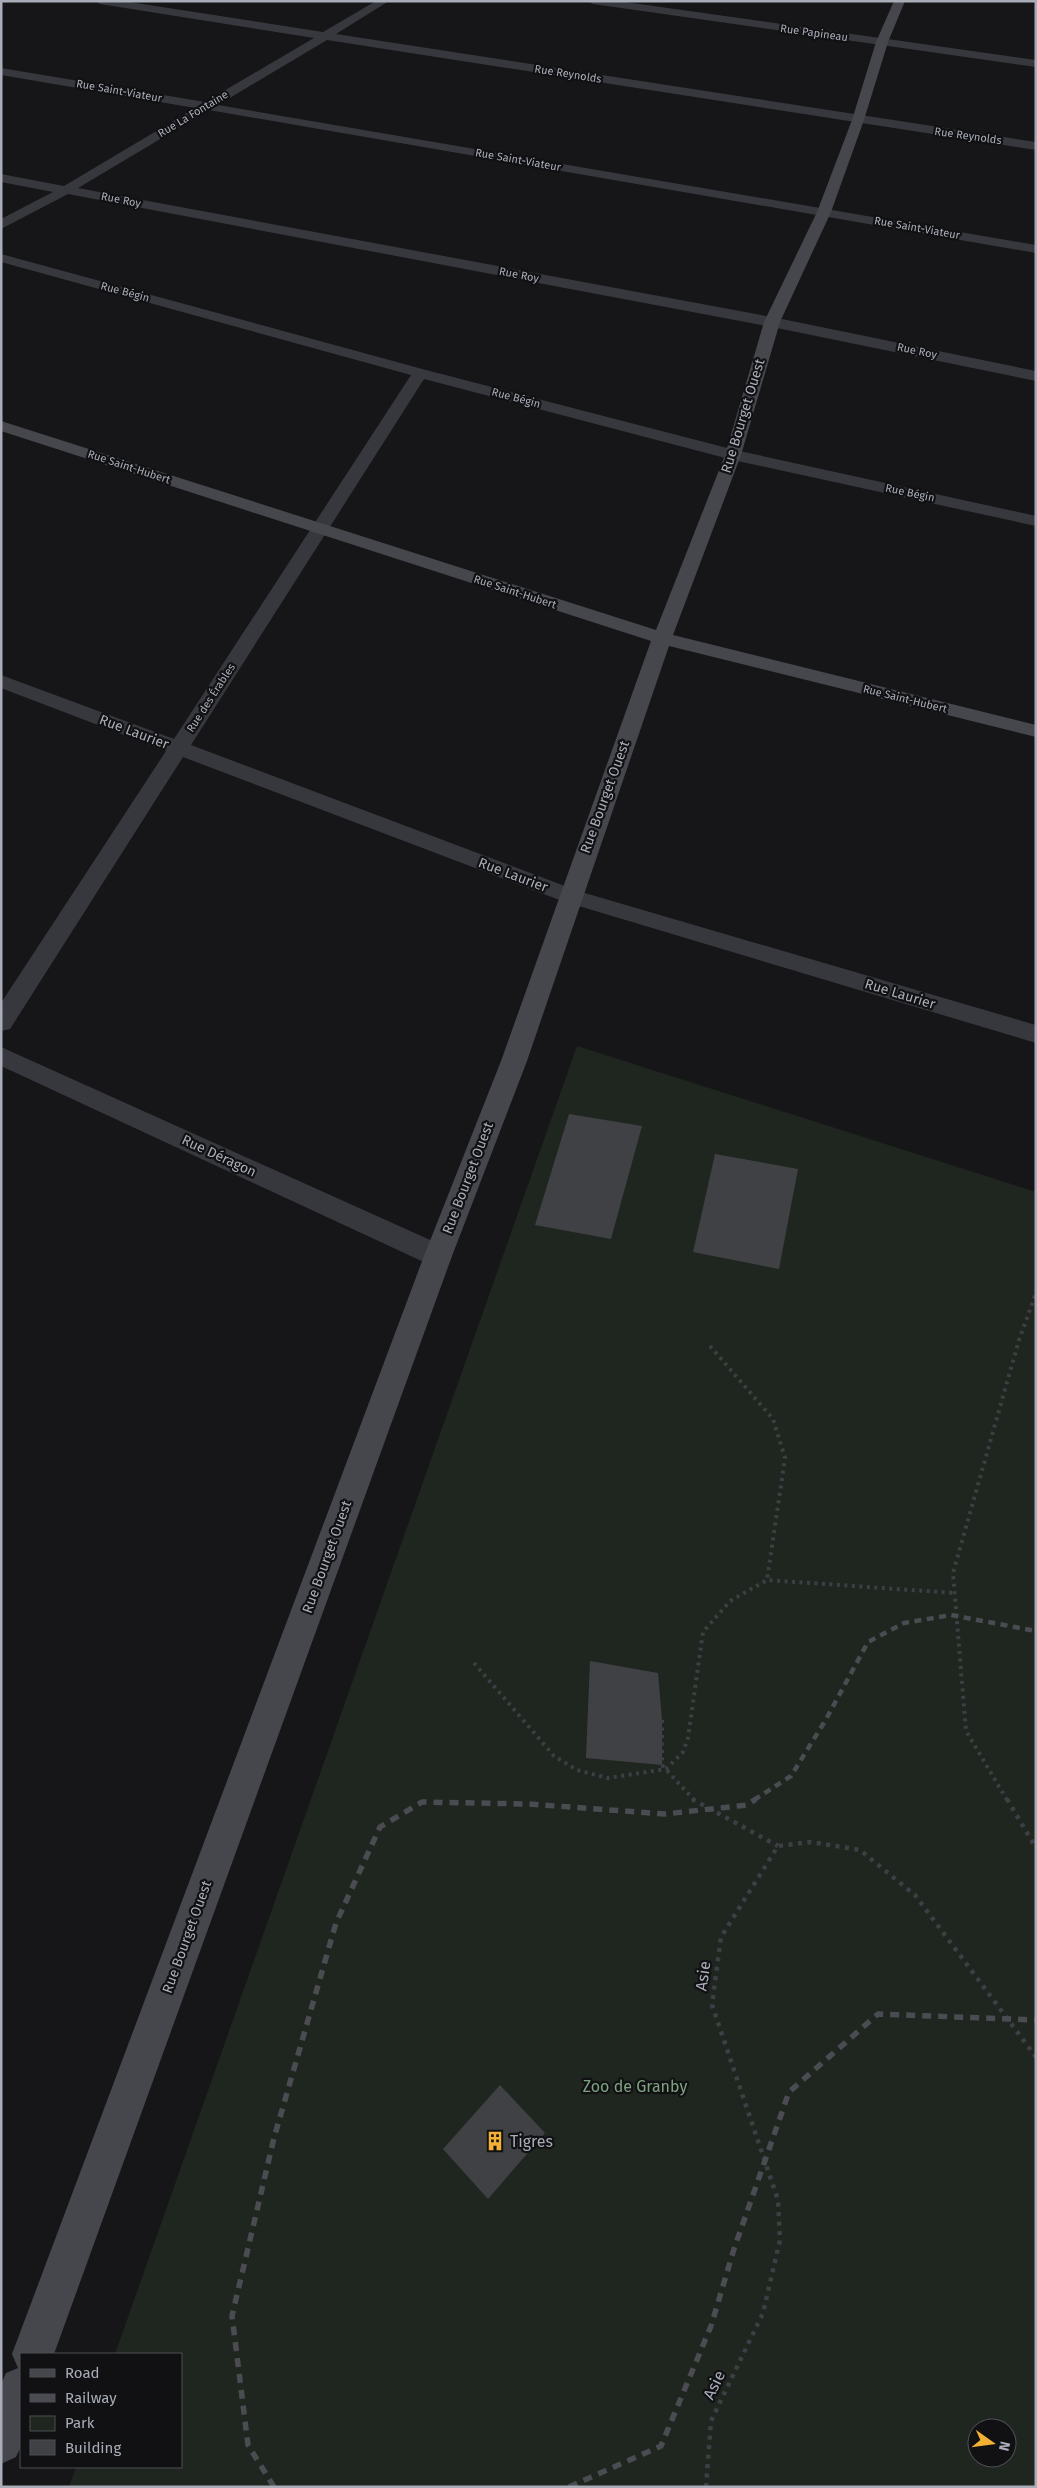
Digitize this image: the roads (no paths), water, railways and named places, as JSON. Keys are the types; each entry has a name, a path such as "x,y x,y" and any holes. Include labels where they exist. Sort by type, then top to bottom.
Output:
{"street":[{"name":"Rue Reynolds","path":"100,1 858,120 1036,146"},
{"name":"Rue La Fontaine","path":"1,225 66,190 384,1"},
{"name":"Rue Papineau","path":"593,1 1036,64"},
{"name":"Rue Bourget Ouest","path":"34,2353 438,1256 514,1061 570,896 662,638 733,455 772,322 824,212 858,120 882,42 900,1"},
{"name":"Rue Saint-Viateur","path":"1,70 1035,249"},
{"name":"Rue Roy","path":"1,178 772,322 1036,376"},
{"name":"Rue Bégin","path":"1,258 420,373 733,455 1036,521"},
{"name":"Rue des Érables","path":"1,1023 420,373"},
{"name":"Rue Saint-Hubert","path":"1,426 662,638 1036,731"},
{"name":"Rue Laurier","path":"1,681 570,896 1036,1034"},
{"name":"Rue Déragon","path":"1,1056 438,1256"},
{"path":"1,2442 20,2391"}],"railway":[{"path":"754,1800 791,1776 825,1721 868,1642 904,1623 951,1615 1036,1631"},
{"path":"274,2487 248,2445 232,2316 274,2138 336,1923 380,1827 422,1802 529,1804 665,1814 747,1805 756,1799"},
{"path":"569,2487 661,2446 711,2326 734,2249 789,2092 878,2014 1036,2020"}],"place":[{"name":"Tigres","path":"495,2141"}],"park label":[{"name":"Zoo de Granby","path":"635,2086"}]}
